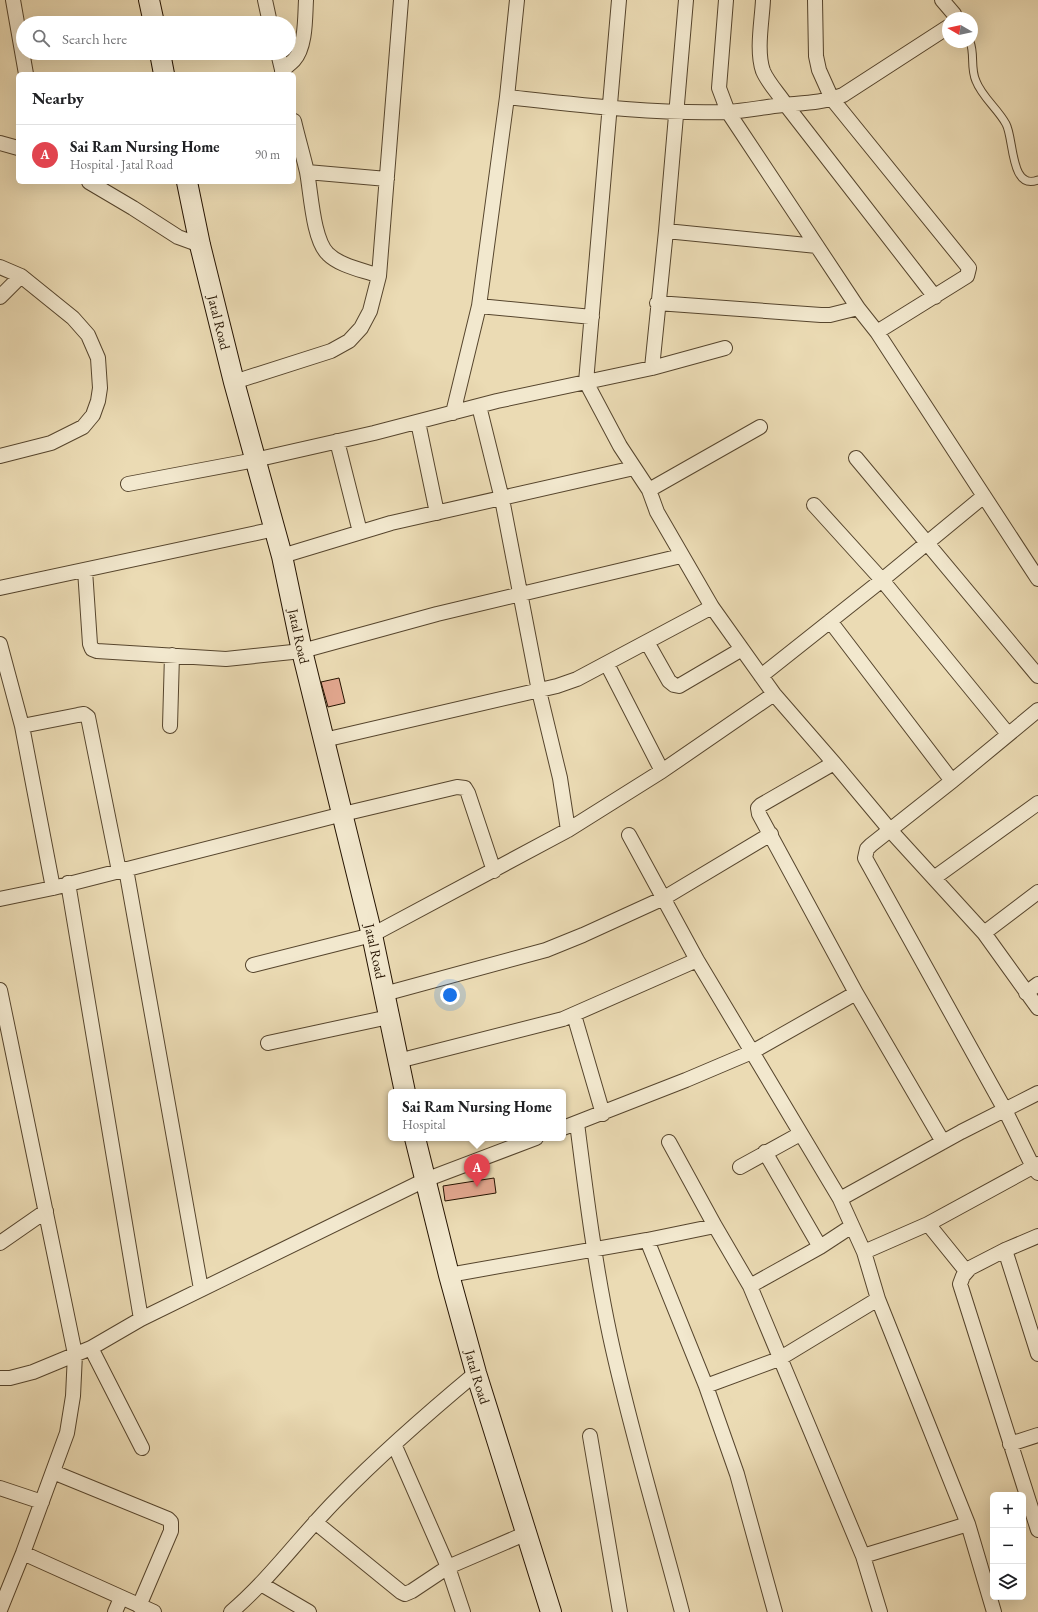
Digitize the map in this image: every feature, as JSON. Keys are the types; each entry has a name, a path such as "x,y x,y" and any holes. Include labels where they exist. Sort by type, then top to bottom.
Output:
{"main road":[{"path":"149,0 152,16"},
{"path":"161,60 164,72"},
{"name":"Jatal Road","path":"187,184 200,245 234,382 282,556 302,651 372,935 404,1089"},
{"name":"Jatal Road","path":"416,1141 449,1275 476,1373 551,1612"}],"street":[{"path":"12,0 16,21"},
{"path":"265,0 268,16"},
{"path":"296,57 299,52 304,31 306,0"},
{"path":"234,382 331,351 349,341 361,328 370,311 379,276 401,0"},
{"path":"453,413 479,306 507,97 517,0"},
{"path":"619,0 586,382 634,468 649,490 657,512 681,556 712,607 761,676 774,694 890,830 984,933 1038,1008"},
{"path":"652,368 666,231 686,0"},
{"path":"726,0 719,88 728,112 858,308 877,332 1038,579"},
{"path":"763,0 760,52 764,73 786,105 934,296"},
{"path":"815,0 816,56 819,70 832,99 969,268 967,276 877,332"},
{"path":"944,1 952,12"},
{"path":"507,97 609,108 676,112 728,112 816,103 843,95 942,31"},
{"path":"23,60 26,72"},
{"path":"279,60 282,72"},
{"path":"282,72 294,60"},
{"path":"296,129 307,172 317,231 322,246 329,255 342,263 379,276"},
{"path":"0,143 16,147"},
{"path":"307,172 387,179"},
{"path":"92,184 133,208 178,238 200,245"},
{"path":"666,231 817,246"},
{"path":"0,267 21,276 72,318 88,335 98,358 100,388 98,401 93,415 82,427 51,443 0,456"},
{"path":"0,297 21,276"},
{"path":"658,304 821,315 858,308"},
{"path":"479,306 592,317"},
{"path":"128,484 255,460 418,422 479,406 652,368 725,348"},
{"path":"479,406 502,498 539,691 560,778 568,830"},
{"path":"418,422 437,513"},
{"path":"649,490 760,427"},
{"path":"337,441 360,532"},
{"path":"856,458 1038,676"},
{"path":"282,556 360,532 634,468"},
{"path":"761,676 882,580 984,496"},
{"path":"814,505 882,580 1008,734"},
{"path":"0,588 275,529"},
{"path":"85,570 90,644 92,649 226,659 302,651 437,614 681,556"},
{"path":"324,740 539,691 577,679 712,607"},
{"path":"830,621 952,781"},
{"path":"647,642 669,681 674,685 679,686 742,649"},
{"path":"0,644 22,726 53,888"},
{"path":"170,726 172,655"},
{"path":"607,664 662,771"},
{"path":"253,965 372,935 568,830 662,771 774,694"},
{"path":"864,1252 928,1224 1036,1168 866,858 867,849 1038,710"},
{"path":"22,726 84,714 88,717 122,870 201,1289"},
{"path":"834,763 761,805 758,808 759,814 856,993 943,1142"},
{"path":"0,899 53,888 343,814 457,787 465,788 472,800 494,871"},
{"path":"934,878 1038,803"},
{"path":"384,994 546,950 583,936 664,898 770,834"},
{"path":"629,835 697,960 840,1199 864,1252 878,1299 968,1524 994,1612"},
{"path":"68,883 141,1318"},
{"path":"984,933 1038,892"},
{"path":"398,1061 528,1029 574,1015 697,960"},
{"path":"1026,993 1038,984"},
{"path":"0,990 75,1354 71,1413 67,1433 23,1553 0,1610"},
{"path":"566,1127 603,1114 752,1052 856,993"},
{"path":"574,1015 603,1114"},
{"path":"268,1044 389,1016"},
{"path":"840,1199 943,1142 1038,1093"},
{"path":"577,1123 594,1250 610,1335 625,1400 682,1612"},
{"path":"740,1167 800,1134"},
{"path":"0,1378 10,1378 33,1372 91,1348 141,1318 425,1180 528,1141"},
{"path":"669,1142 750,1286 863,1556 880,1612"},
{"path":"765,1152 820,1247"},
{"path":"0,1243 46,1211"},
{"path":"928,1224 966,1271"},
{"path":"449,1275 594,1250 715,1226"},
{"path":"750,1286 820,1247 852,1226"},
{"path":"1038,1236 1005,1250 966,1271 960,1280 961,1288 1038,1530"},
{"path":"647,1240 706,1386 737,1474 776,1612"},
{"path":"1005,1250 1038,1354"},
{"path":"706,1386 780,1359 878,1299"},
{"path":"91,1348 142,1448"},
{"path":"234,1610 261,1584 315,1522 394,1444 476,1373"},
{"path":"1010,1444 1038,1435"},
{"path":"590,1436 620,1612"},
{"path":"394,1444 448,1567 463,1612"},
{"path":"53,1472 168,1519 171,1522 171,1531 139,1606"},
{"path":"0,1488 42,1502"},
{"path":"315,1522 405,1594 448,1567 527,1533"},
{"path":"863,1556 968,1524"},
{"path":"23,1553 154,1612"},
{"path":"261,1584 309,1612"},
{"path":"115,1612 121,1598"}],"lane":[{"path":"972,48 972,63 976,81 1007,124 1014,159 1020,176 1030,182 1038,180"}],"building":[{"path":"339,678 345,703 328,707 321,682"},
{"path":"494,1178 496,1193 445,1201 443,1186"}],"place":[{"name":"Sai Ram Nursing Home","path":"477,1187"}]}
